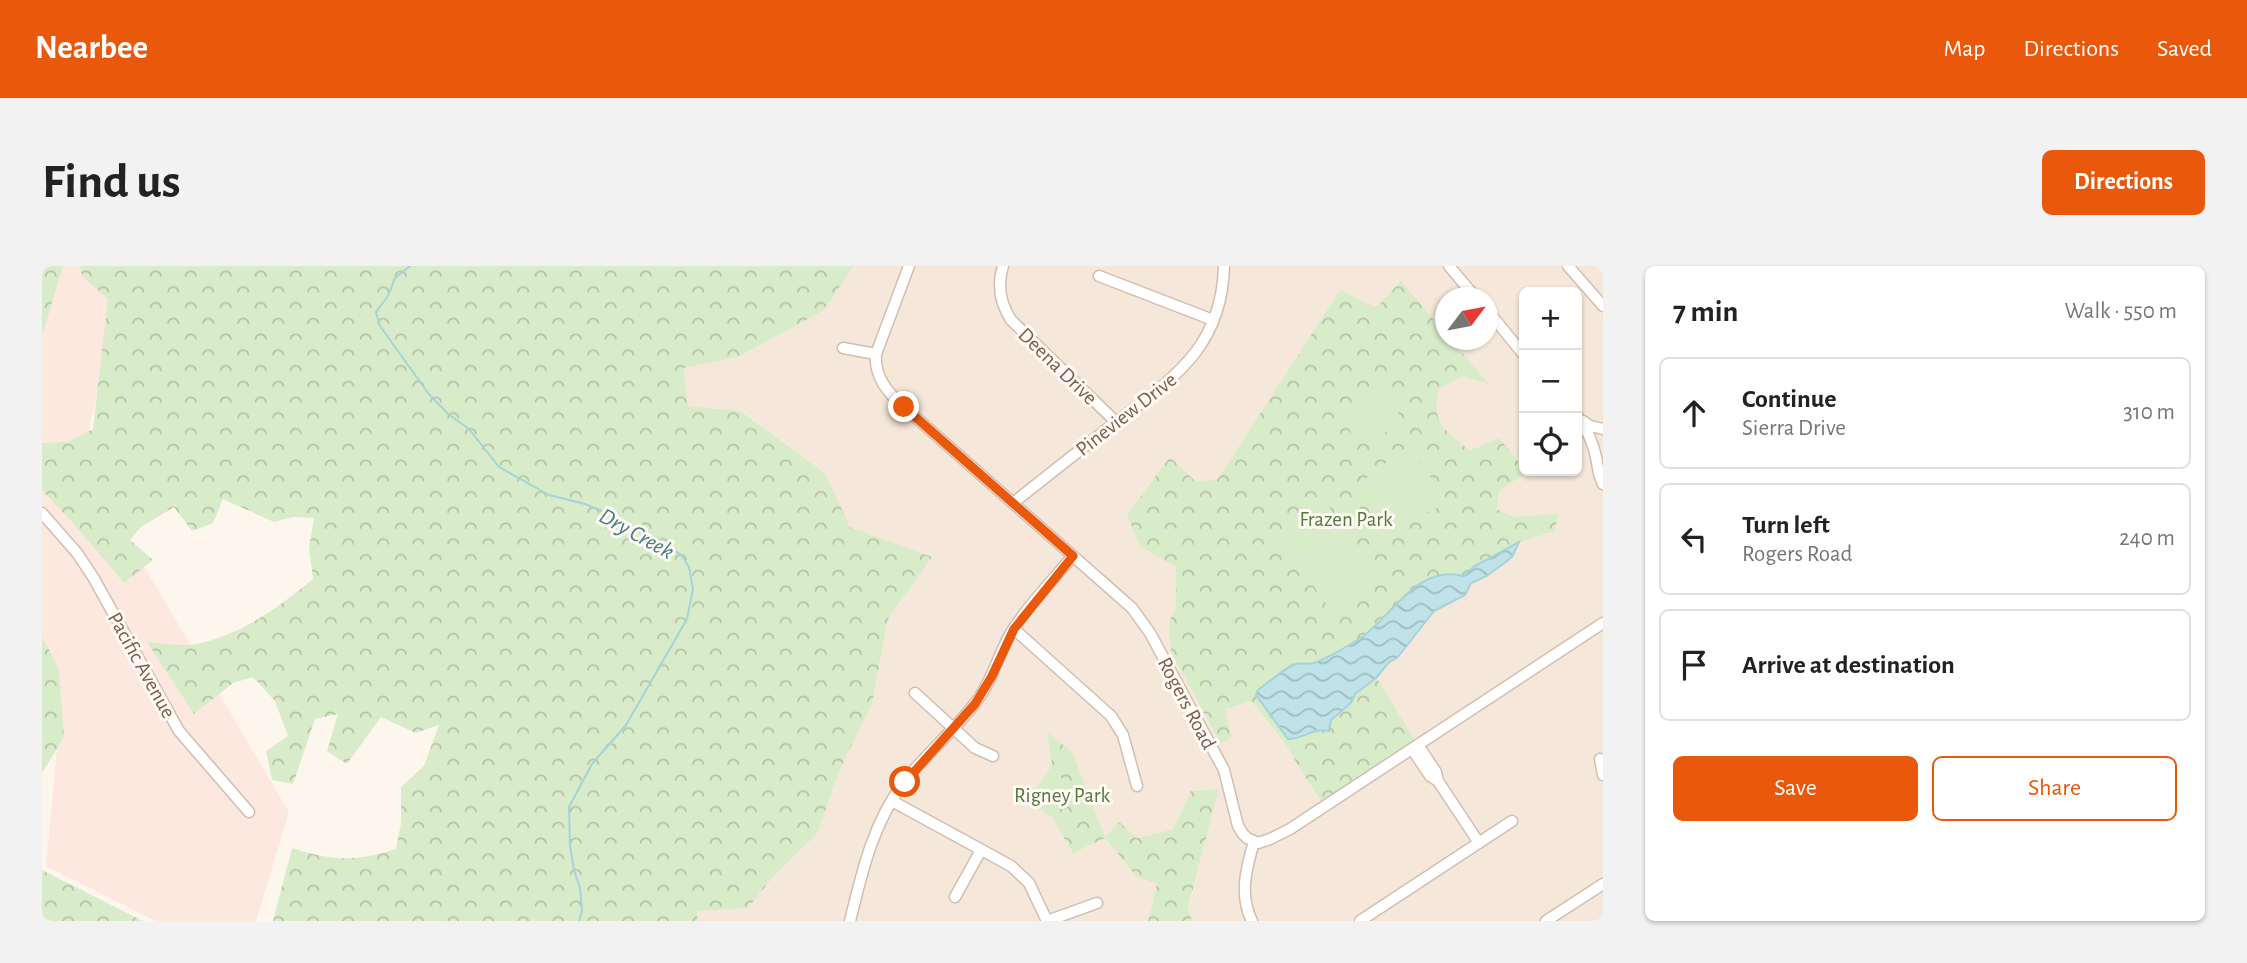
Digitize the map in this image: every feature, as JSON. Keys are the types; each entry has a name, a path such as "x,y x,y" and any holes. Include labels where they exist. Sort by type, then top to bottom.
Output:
{"street":[{"path":"843,348 876,354 909,266"},
{"name":"Deena Drive","path":"1003,266 1000,291 1005,311 1011,320 1116,422"},
{"name":"Pineview Drive","path":"1013,503 1181,371 1199,347 1213,320 1221,294 1224,266"},
{"path":"1449,266 1467,287"},
{"path":"1568,266 1603,306"},
{"path":"1099,276 1213,320"},
{"path":"1498,323 1520,350"},
{"name":"Rogers Road","path":"876,354 878,373 893,397 1132,608 1150,633 1224,770 1238,826 1247,838 1254,842"},
{"path":"1582,420 1590,426 1603,429"},
{"path":"1582,424 1589,436 1597,472 1603,484"},
{"path":"1596,459 1603,440"},
{"name":"Pacific Avenue","path":"42,513 77,553 93,577 179,731 249,812"},
{"path":"850,921 867,854 892,801 905,782 987,687 1014,629 1073,556"},
{"path":"1252,921 1245,905 1244,893 1254,842 1270,839 1290,829 1603,623"},
{"path":"1014,629 1111,716 1123,736 1137,786"},
{"path":"915,693 975,748 993,756"},
{"path":"1415,747 1436,772 1438,781 1479,843"},
{"path":"1601,759 1603,775"},
{"path":"892,801 1018,872 1037,896 1047,921 1097,903"},
{"path":"1360,921 1512,821"},
{"path":"955,897 981,849"},
{"path":"1546,921 1603,884"}],"shaded area":[{"path":"42,266 126,266 82,461 289,812 256,921 156,921 46,866 58,737 42,689"},
{"path":"854,266 1603,266 1603,921 1192,921 1188,909 1219,789 1191,791 1173,829 1137,838 1157,884 1148,921 697,921 697,911 748,908 773,877 817,834 840,769 872,704 888,619 931,557 850,527 825,473 742,411 688,406 684,368 738,357 823,311","holes":["1519,542 1512,557 1487,576 1471,583 1465,595 1435,611 1397,658 1389,662 1376,678 1323,806 1283,741 1251,701","1052,765 1073,853 1052,818 1028,800"]}],"green space":[{"path":"42,266 63,266 42,336"},
{"path":"80,266 854,266 823,311 738,357 684,368 688,406 741,411 825,473 850,527 932,557 888,619 872,704 840,769 817,834 773,877 748,908 697,911 697,921 273,921 292,848 344,858 368,856 396,849 401,823 401,787 424,766 439,725 416,733 381,717 347,764 327,751 338,714 315,719 293,784 272,780 266,751 288,736 275,701 253,677 233,683 194,714 147,642 185,645 213,640 259,619 287,600 313,579 309,548 314,518 293,517 274,522 223,499 213,523 192,531 174,507 141,527 130,540 153,560 124,583 42,490 42,443 68,442 93,429 108,299 82,276"},
{"name":"Frazen Park","path":"1401,281 1435,321 1435,350 1460,350 1489,384 1462,376 1439,389 1437,410 1447,432 1470,451 1499,438 1519,462 1521,476 1499,491 1496,509 1513,517 1558,514 1555,531 1519,542 1512,557 1487,576 1471,583 1465,595 1434,611 1397,658 1389,662 1376,677 1418,745 1324,807 1283,741 1251,701 1225,709 1232,736 1221,744 1171,652 1169,622 1176,607 1176,567 1140,546 1127,515 1170,457 1196,482 1218,479 1340,290 1376,308"},
{"path":"1390,383 1403,428 1353,439 1348,418 1350,409 1361,395"},
{"path":"1409,445 1447,502 1421,515 1392,516 1373,504 1360,483"},
{"path":"1327,503 1344,533 1348,551 1364,560 1379,578 1341,612 1329,608 1284,544 1287,534"},
{"path":"42,637 59,668 64,737 42,773"},
{"name":"Rigney Park","path":"1047,732 1072,752 1105,837 1119,822 1137,838 1173,829 1191,791 1219,789 1188,908 1192,921 1148,921 1157,884 1136,876 1105,838 1073,853 1052,818 1028,800 1052,765"},
{"path":"1056,773 1065,781 1051,796 1042,788"},
{"path":"42,870 143,921 42,921"}],"water":[{"path":"1519,542 1512,557 1487,576 1471,583 1465,595 1434,611 1397,658 1389,662 1376,678 1355,694 1351,703 1331,720 1329,731 1288,739 1256,695 1258,690 1293,665 1314,663 1362,637 1419,584 1447,574 1464,576 1473,567"}],"waterway":[{"name":"Dry Creek","path":"410,266 395,278 388,296 376,312 380,326 428,393 448,414 469,429 499,467 549,495 585,504 655,537 681,555 689,567 693,589 687,619 626,725 592,764 569,807 570,846 580,888 582,911 579,921"}],"route":[{"path":"904,407 1073,556 1014,629 987,687 975,704 905,782"}]}
